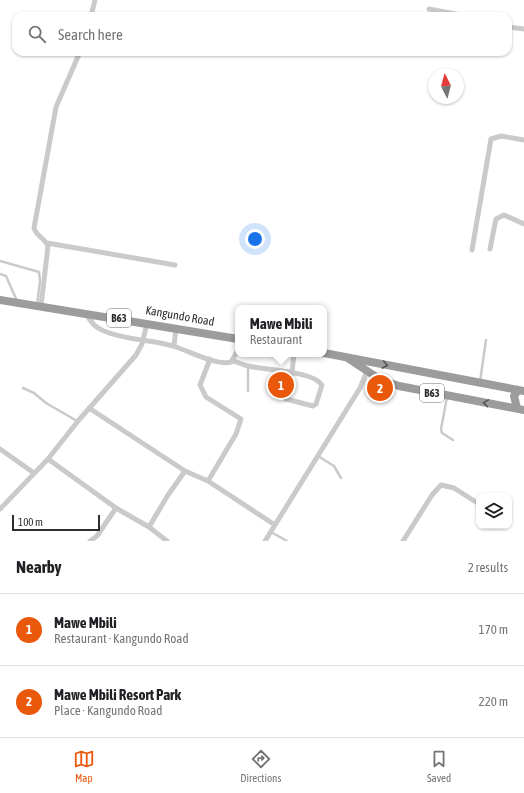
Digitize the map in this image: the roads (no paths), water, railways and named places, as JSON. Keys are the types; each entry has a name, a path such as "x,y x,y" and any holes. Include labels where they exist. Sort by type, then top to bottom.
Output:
{"highway":[{"name":"Kangundo Road","path":"0,300 87,313 235,338"},
{"name":"B63","path":"327,354 521,390"},
{"name":"B63","path":"347,357 380,380 399,386 521,409"},
{"path":"521,390 514,396 521,409"}],"street":[{"path":"92,12 95,0"},
{"path":"429,9 445,12"},
{"path":"512,28 524,29"},
{"path":"78,56 56,107 34,228 36,233 47,243 175,265"},
{"path":"472,250 490,139 500,136 524,140"},
{"path":"490,249 496,219 504,215 524,224"},
{"path":"39,306 48,249 47,243"},
{"path":"87,313 91,322 103,331 142,341 174,346 220,363 229,363 234,361 248,366 292,372 321,383 322,385 316,404 313,406 286,399 284,396 292,372 294,357"},
{"path":"0,509 48,459 89,408 136,355 147,323"},
{"path":"174,346 176,328"},
{"path":"234,361 235,357"},
{"path":"208,481 236,434 241,418 206,396 200,384 210,359"},
{"path":"265,541 360,388 367,371"},
{"path":"89,408 185,471 208,481 275,525"},
{"path":"0,449 34,473"},
{"path":"48,459 116,508 149,527 167,541"},
{"path":"149,527 168,495 185,471"},
{"path":"402,541 432,495 441,485 454,488 476,502"},
{"path":"90,541 97,536 116,508"}],"lane":[{"path":"0,261 39,272 39,306"},
{"path":"0,274 6,276 18,303"},
{"path":"480,382 486,340"},
{"path":"248,366 248,391"},
{"path":"23,388 34,393 46,403 78,421"},
{"path":"447,396 441,429 442,433 453,440"},
{"path":"318,456 334,466 341,478"},
{"path":"271,532 287,541"}],"place":[{"name":"Mawe Mbili","path":"281,385"},
{"name":"Mawe Mbili Resort Park","path":"380,388"}]}
